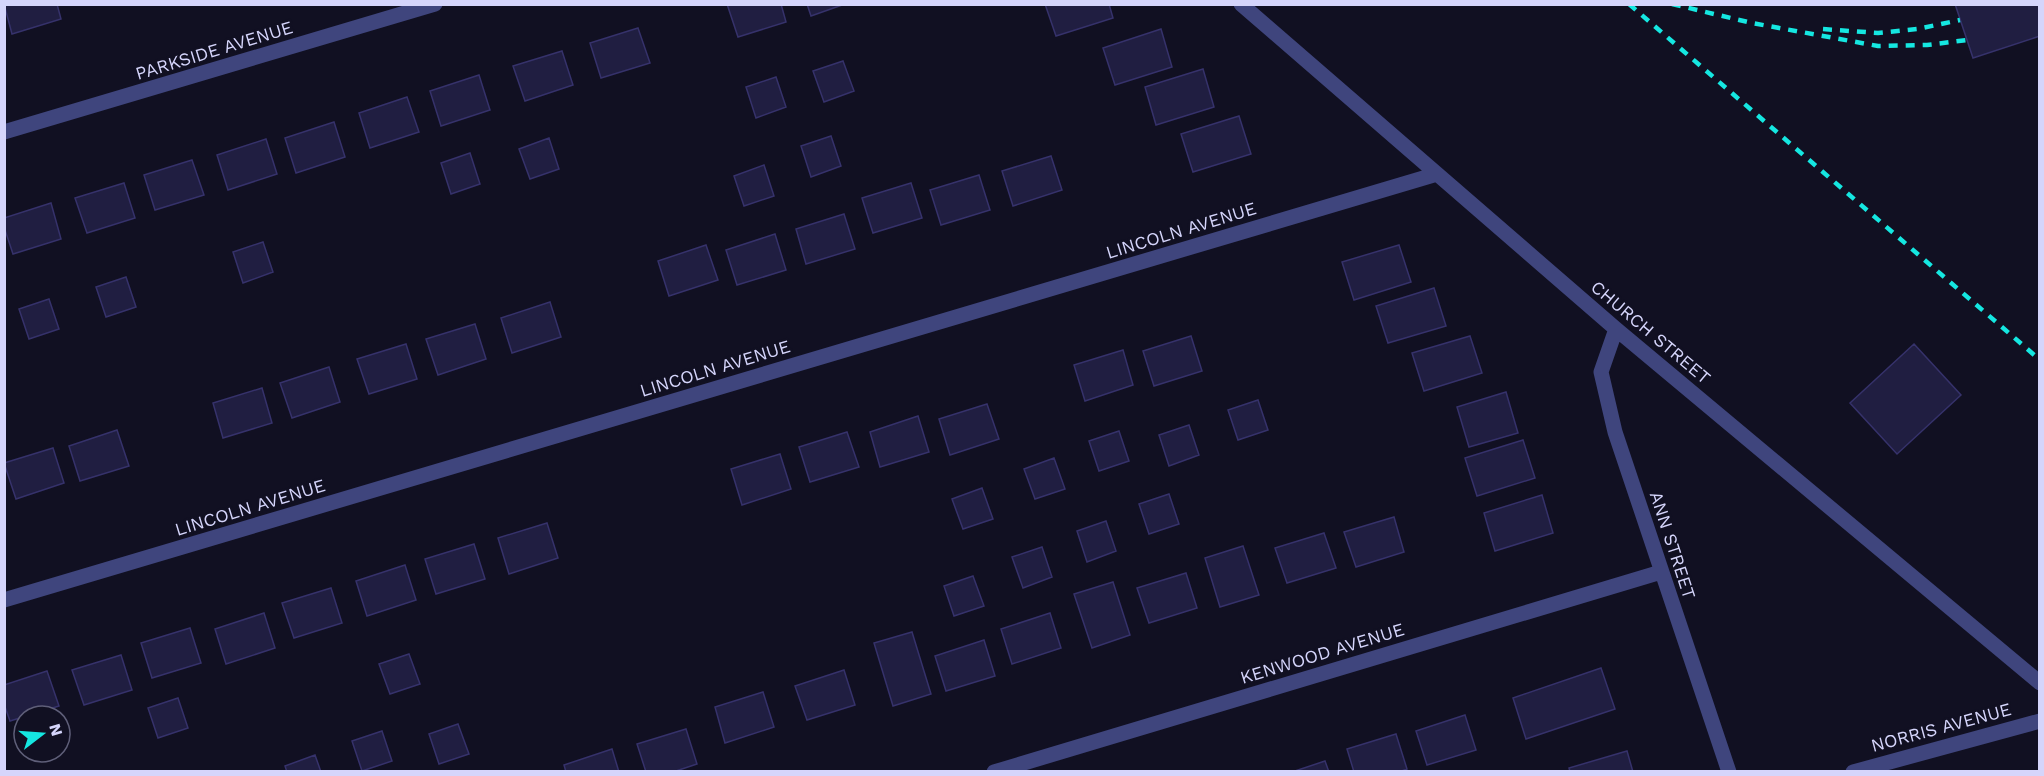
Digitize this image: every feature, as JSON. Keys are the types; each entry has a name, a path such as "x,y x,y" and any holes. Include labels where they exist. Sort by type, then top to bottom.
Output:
{"street":[{"name":"PARKSIDE AVENUE","path":"4,132 435,4"},
{"name":"CHURCH STREET","path":"1241,4 1616,329 2040,683"},
{"name":"LINCOLN AVENUE","path":"4,600 1437,174"},
{"name":"ANN STREET","path":"1616,329 1601,372 1615,432 1729,771"},
{"name":"KENWOOD AVENUE","path":"994,771 1661,572"},
{"name":"NORRIS AVENUE","path":"1853,771 2040,721"}],"building":[{"path":"4,4 57,4 61,19 12,34"},
{"path":"727,4 781,4 786,22 738,37"},
{"path":"807,4 845,4 811,16"},
{"path":"1045,4 1109,4 1113,18 1056,36"},
{"path":"1955,4 2040,4 2040,36 1973,58"},
{"path":"638,28 650,63 601,78 590,43"},
{"path":"1161,29 1172,67 1115,85 1103,48"},
{"path":"562,51 573,85 525,101 513,66"},
{"path":"843,61 854,91 824,102 813,71"},
{"path":"1203,69 1214,107 1156,125 1145,87"},
{"path":"479,75 490,110 441,126 430,91"},
{"path":"776,77 786,107 756,118 746,87"},
{"path":"407,97 419,132 370,148 359,113"},
{"path":"1239,116 1251,154 1193,172 1181,134"},
{"path":"334,122 345,157 296,173 285,138"},
{"path":"831,136 841,166 811,177 801,146"},
{"path":"549,138 559,169 530,179 519,149"},
{"path":"266,139 277,174 228,190 217,155"},
{"path":"470,153 480,184 451,194 441,163"},
{"path":"1051,156 1062,190 1013,206 1002,171"},
{"path":"192,160 204,195 155,210 144,175"},
{"path":"764,165 774,196 744,206 734,176"},
{"path":"979,175 990,210 941,225 930,190"},
{"path":"124,183 135,218 87,233 75,198"},
{"path":"911,183 922,218 873,233 862,198"},
{"path":"51,203 61,239 13,254 4,227 4,218"},
{"path":"844,214 855,249 806,264 796,229"},
{"path":"775,234 786,270 737,285 726,250"},
{"path":"263,242 273,272 243,283 233,252"},
{"path":"706,245 718,280 669,296 658,261"},
{"path":"1399,245 1411,282 1354,300 1342,262"},
{"path":"126,277 136,307 106,317 96,287"},
{"path":"1434,288 1446,326 1388,343 1376,306"},
{"path":"49,299 59,329 29,339 19,309"},
{"path":"550,302 561,337 512,353 501,318"},
{"path":"475,324 486,359 438,375 426,339"},
{"path":"1191,336 1202,371 1154,386 1143,351"},
{"path":"1470,336 1482,373 1424,391 1412,353"},
{"path":"406,344 417,379 369,394 357,359"},
{"path":"1914,344 1961,395 1897,454 1850,403"},
{"path":"1123,350 1133,385 1085,401 1074,365"},
{"path":"329,367 340,402 292,418 280,383"},
{"path":"262,388 272,423 223,438 213,403"},
{"path":"1506,392 1518,433 1469,447 1457,407"},
{"path":"1258,400 1268,430 1238,440 1228,410"},
{"path":"987,404 999,439 950,455 939,419"},
{"path":"918,416 929,452 880,467 870,432"},
{"path":"1189,425 1199,455 1169,466 1159,435"},
{"path":"117,430 129,466 80,481 69,446"},
{"path":"1119,431 1129,461 1099,471 1089,441"},
{"path":"847,432 859,467 810,482 799,447"},
{"path":"1523,440 1535,478 1477,496 1465,458"},
{"path":"53,448 64,483 16,499 4,463"},
{"path":"780,454 791,489 742,505 731,469"},
{"path":"1054,458 1065,489 1035,499 1024,469"},
{"path":"982,488 993,519 963,529 952,499"},
{"path":"1169,494 1179,524 1149,534 1139,504"},
{"path":"1542,495 1553,533 1495,551 1484,513"},
{"path":"1394,517 1404,552 1356,567 1344,532"},
{"path":"1106,521 1116,551 1087,562 1077,531"},
{"path":"547,523 558,558 509,574 498,538"},
{"path":"1324,533 1336,568 1287,583 1275,548"},
{"path":"474,544 485,579 436,594 425,559"},
{"path":"1243,546 1259,595 1220,607 1205,558"},
{"path":"1042,547 1052,577 1023,588 1012,557"},
{"path":"405,565 416,600 367,616 356,581"},
{"path":"1186,573 1197,608 1149,623 1137,588"},
{"path":"973,576 984,606 954,616 944,586"},
{"path":"1113,582 1130,635 1092,648 1074,594"},
{"path":"331,588 342,623 294,638 282,603"},
{"path":"264,613 275,648 226,664 215,629"},
{"path":"1050,613 1061,648 1012,664 1001,629"},
{"path":"190,628 201,663 152,678 141,643"},
{"path":"912,632 931,694 893,706 874,643"},
{"path":"984,640 995,676 946,691 935,656"},
{"path":"409,654 420,684 390,694 379,664"},
{"path":"121,655 132,690 84,705 72,670"},
{"path":"1601,668 1615,709 1526,739 1513,698"},
{"path":"844,670 855,705 807,720 795,686"},
{"path":"47,671 58,704 12,704 12,720 10,721 4,704 4,685"},
{"path":"763,692 774,727 725,743 715,707"},
{"path":"178,698 188,728 158,738 148,708"},
{"path":"1465,715 1476,750 1427,765 1416,731"},
{"path":"458,724 469,754 439,764 429,734"},
{"path":"686,729 697,764 673,772 646,772 637,744"},
{"path":"382,731 392,761 362,771 352,741"},
{"path":"1396,734 1407,769 1399,772 1354,772 1347,749"},
{"path":"612,749 619,772 566,772 564,765"},
{"path":"1627,751 1633,772 1570,772 1569,768"},
{"path":"315,755 321,772 287,772 285,766"},
{"path":"1325,761 1329,772 1292,772"}],"railway":[{"path":"1629,4 2040,360"},
{"path":"1672,4 1752,23 1878,46 1927,45 1967,40"},
{"path":"1823,29 1878,33 1917,29 1960,20"}]}
